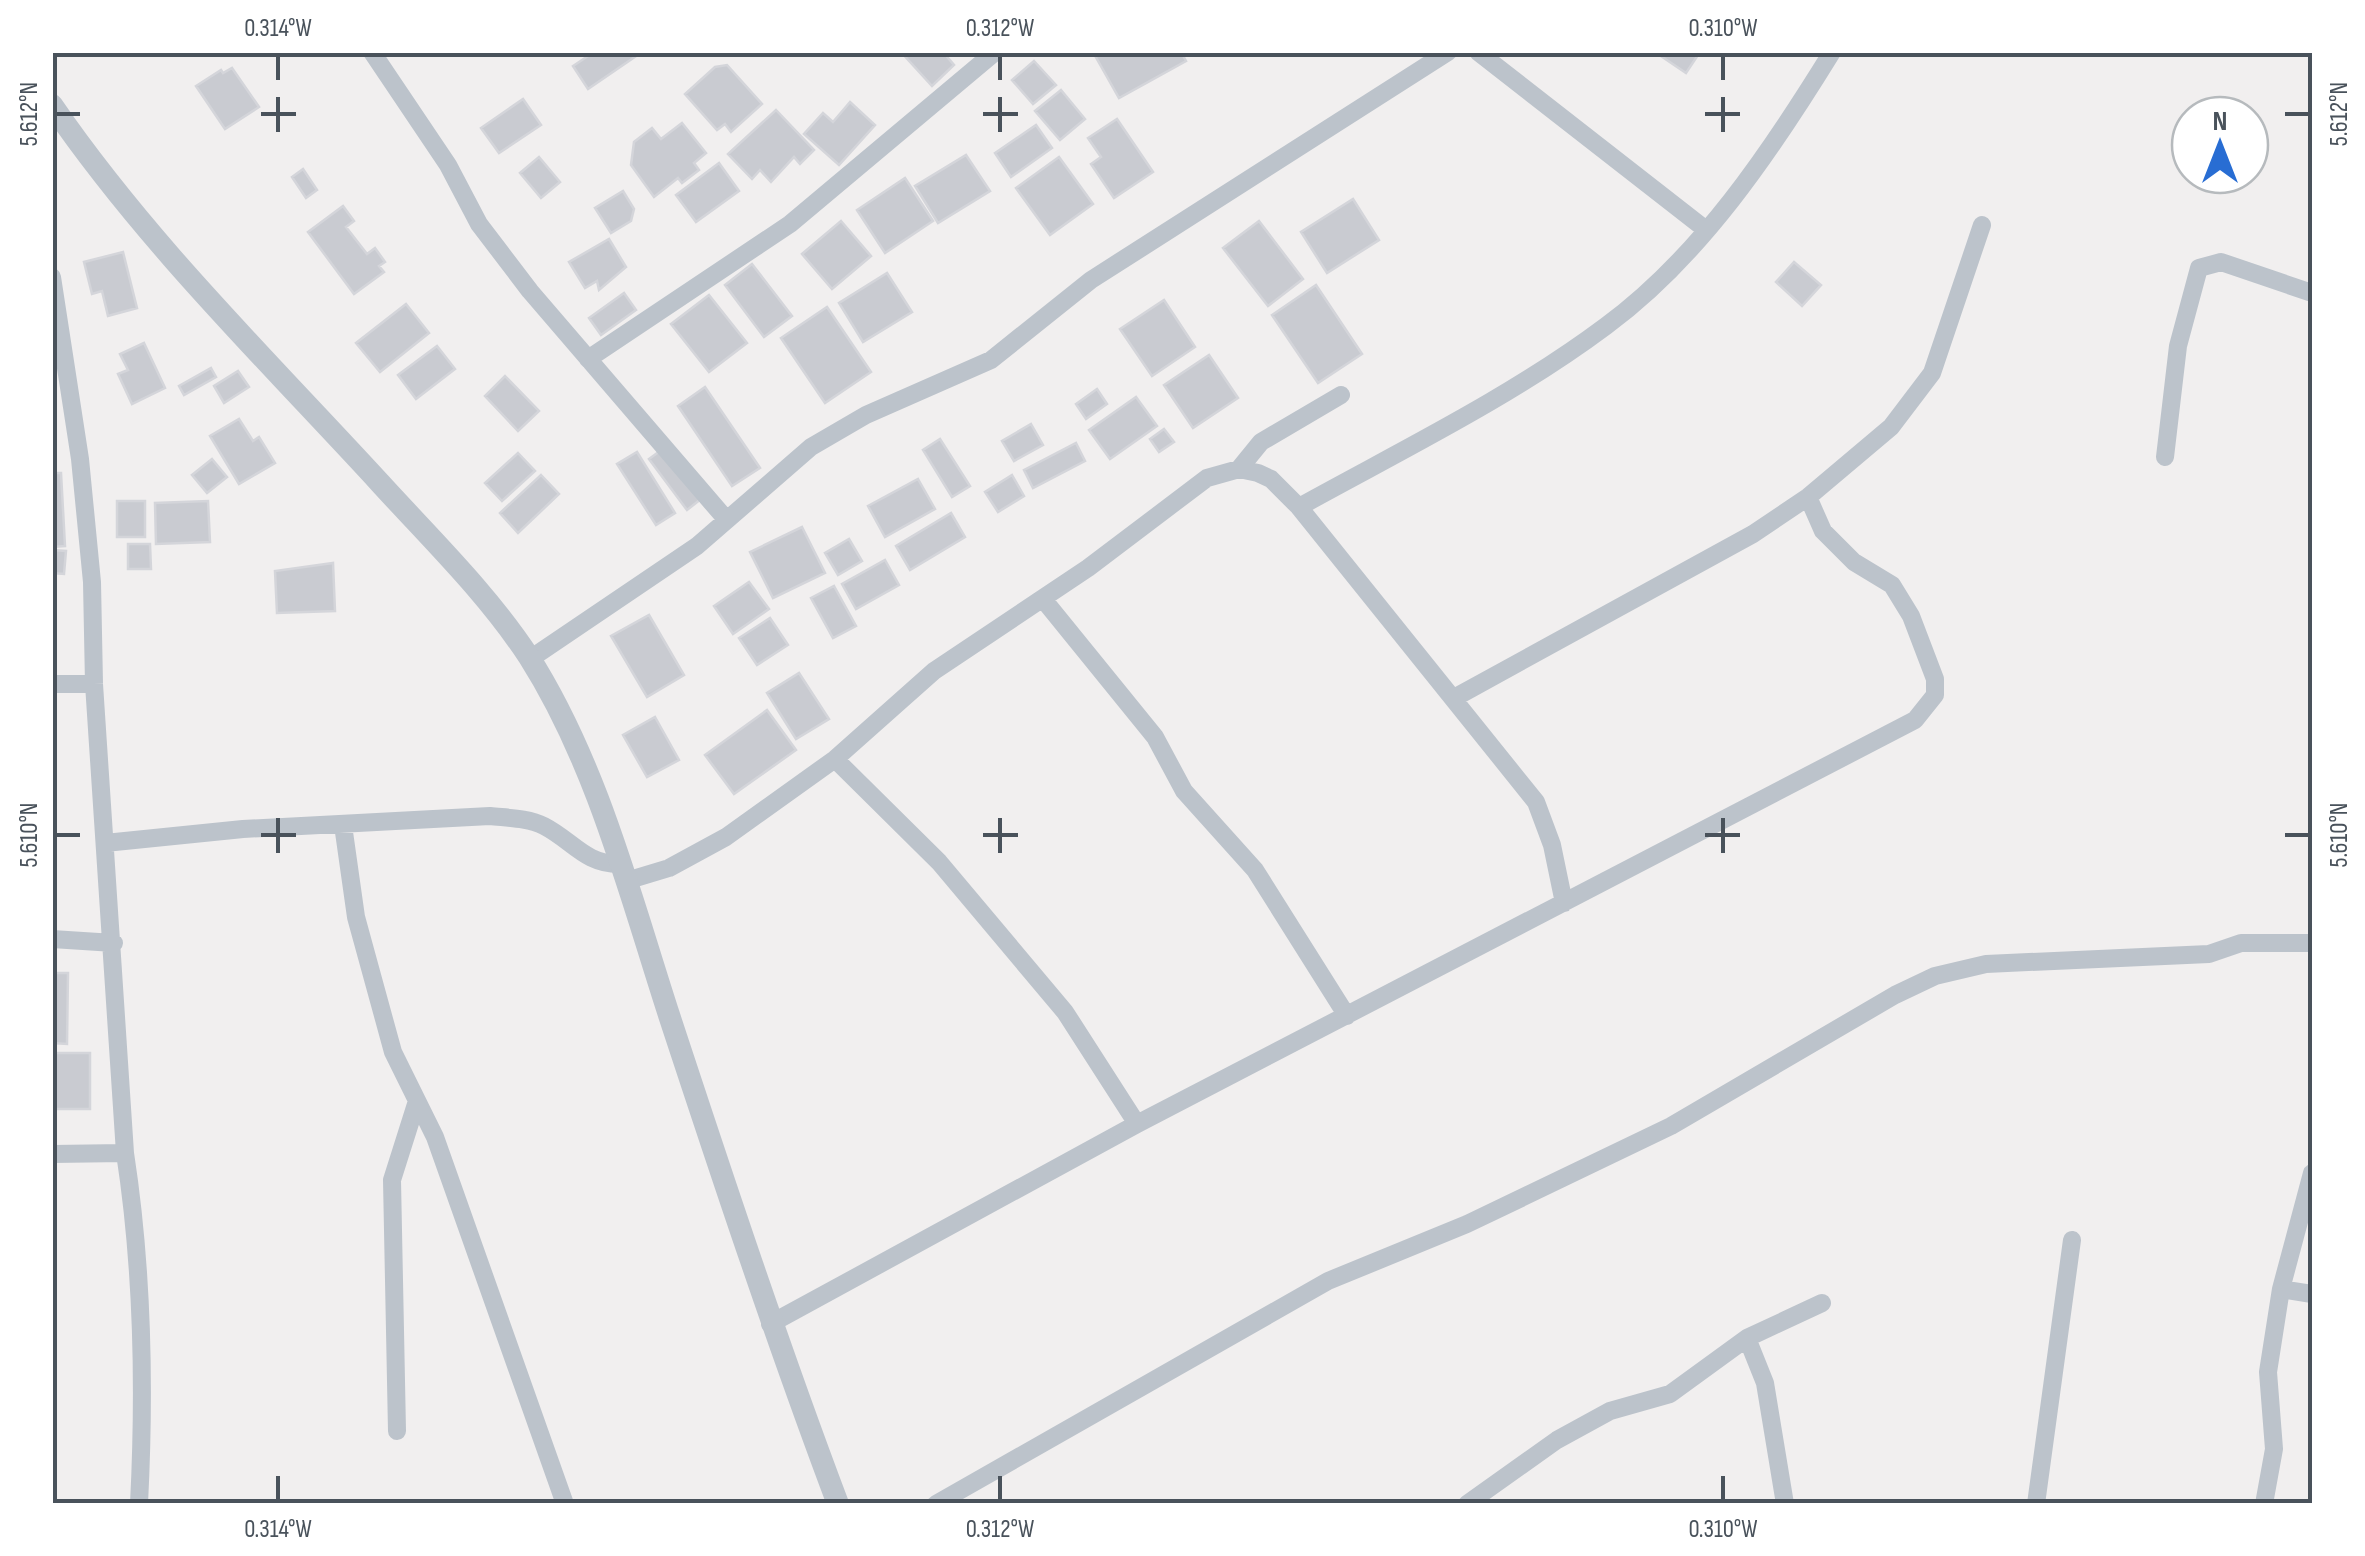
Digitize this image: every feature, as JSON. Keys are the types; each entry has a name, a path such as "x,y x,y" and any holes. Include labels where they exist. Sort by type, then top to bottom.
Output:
{"street":[{"path":"372,52 448,166 479,224 588,359 657,434 725,518"},
{"path":"588,359 790,224 995,52"},
{"path":"530,658 697,546 811,447 866,415 991,360 1091,280 1448,52"},
{"path":"1478,52 1705,229"},
{"path":"1299,507 1551,364 1608,325 1667,273 1733,197 1832,52"},
{"path":"52,104 86,154 152,232 464,572 530,658 586,773 770,1324 838,1504"},
{"path":"1454,698 1753,534 1808,498 1891,428 1932,374 1982,224"},
{"path":"2165,458 2178,346 2200,268 2221,262 2312,293"},
{"path":"52,278 62,411 86,510 126,1153 139,1244 143,1408 139,1504"},
{"path":"1239,469 1261,442 1341,395"},
{"path":"105,843 490,816 530,820 560,836 594,862 622,872 669,868 726,836 836,759 915,685 1043,599 1208,478 1239,469 1271,479 1299,507 1536,802 1552,845 1564,902"},
{"path":"770,1324 1137,1124 1914,720 1930,704 1935,680 1911,616 1892,585 1854,562 1832,541 1808,498"},
{"path":"1043,599 1155,737 1184,791 1255,870 1347,1016"},
{"path":"52,684 94,684"},
{"path":"836,759 939,862 1066,1012 1137,1124"},
{"path":"343,825 370,982 393,1052 435,1137 565,1504"},
{"path":"52,939 114,942"},
{"path":"936,1504 1328,1281 1467,1224 1672,1126 1895,995 1935,976 1986,964 2209,954 2240,942 2312,943"},
{"path":"397,1431 392,1180 417,1101"},
{"path":"52,1154 126,1153"},
{"path":"2264,1504 2274,1449 2268,1372 2281,1289 2312,1173"},
{"path":"2036,1504 2072,1240"},
{"path":"2281,1289 2312,1294"},
{"path":"1467,1504 1557,1440 1610,1411 1670,1394 1747,1338 1822,1303"},
{"path":"1747,1338 1765,1384 1785,1504"}],"building":[{"path":"594,52 642,52 588,89 573,66"},
{"path":"901,52 943,52 954,65 932,86"},
{"path":"1093,52 1181,52 1186,61 1119,98"},
{"path":"1655,52 1700,52 1686,73"},
{"path":"1034,61 1056,85 1033,104 1012,80"},
{"path":"727,65 762,104 731,132 725,124 717,130 685,94 715,67"},
{"path":"232,68 259,107 225,129 196,86 221,70 223,73"},
{"path":"1061,90 1085,119 1060,140 1035,111"},
{"path":"523,99 541,125 499,153 481,128"},
{"path":"850,102 875,125 839,165 804,134 823,113 833,122"},
{"path":"776,110 814,150 800,164 794,157 771,182 760,170 752,179 728,154"},
{"path":"1117,119 1153,172 1114,198 1091,164 1101,157 1088,138"},
{"path":"682,123 706,153 694,163 699,170 682,183 678,178 654,197 631,165 634,142 652,128 661,139"},
{"path":"1036,125 1052,148 1011,177 995,153"},
{"path":"966,155 990,191 938,223 915,186"},
{"path":"539,157 560,182 541,198 520,173"},
{"path":"1059,157 1093,204 1050,235 1016,188"},
{"path":"719,163 739,191 696,222 676,195"},
{"path":"303,169 317,190 306,198 292,177"},
{"path":"905,178 933,221 885,253 857,210"},
{"path":"623,191 634,209 631,221 611,233 595,208"},
{"path":"1353,199 1379,240 1327,273 1301,232"},
{"path":"343,206 354,221 346,227 367,254 375,248 385,262 379,266 384,272 354,294 308,232"},
{"path":"841,221 871,256 832,289 802,254"},
{"path":"1259,221 1303,279 1268,306 1223,248"},
{"path":"609,239 626,267 599,290 597,281 585,288 569,262"},
{"path":"123,252 137,308 108,316 102,291 92,294 84,262"},
{"path":"1794,262 1821,285 1802,306 1776,282"},
{"path":"752,264 792,316 764,337 725,285"},
{"path":"887,273 912,312 863,342 839,303"},
{"path":"1316,285 1362,354 1318,383 1272,315"},
{"path":"624,293 636,310 601,335 589,318"},
{"path":"709,295 747,343 709,372 671,324"},
{"path":"1164,300 1195,347 1152,376 1120,329"},
{"path":"406,304 429,333 380,372 356,343"},
{"path":"827,307 871,372 825,403 781,338"},
{"path":"144,343 165,388 132,404 118,374 128,370 120,354"},
{"path":"437,346 455,369 416,399 398,375"},
{"path":"1209,355 1238,398 1193,428 1164,385"},
{"path":"211,368 216,377 184,395 179,386"},
{"path":"238,371 249,387 224,403 214,386"},
{"path":"505,376 539,411 518,431 485,396"},
{"path":"705,387 760,468 732,486 678,406"},
{"path":"1097,389 1107,404 1086,419 1076,404"},
{"path":"1136,397 1157,426 1110,459 1089,430"},
{"path":"239,419 253,441 259,437 275,463 239,484 210,436"},
{"path":"1031,424 1043,445 1014,461 1002,441"},
{"path":"1164,429 1174,442 1159,452 1150,439"},
{"path":"940,439 970,486 952,497 923,450"},
{"path":"1076,443 1085,461 1033,488 1024,470"},
{"path":"664,448 701,499 687,510 649,459"},
{"path":"637,452 675,513 656,525 617,464"},
{"path":"518,453 535,471 502,501 485,483"},
{"path":"212,459 227,477 207,493 192,475"},
{"path":"52,473 61,473 65,546 52,547"},
{"path":"541,475 559,494 518,533 500,513"},
{"path":"1012,475 1024,496 998,512 985,492"},
{"path":"918,479 935,509 885,537 868,506"},
{"path":"117,501 145,501 145,537 117,537"},
{"path":"208,501 210,542 156,544 155,503"},
{"path":"951,513 965,537 910,570 896,546"},
{"path":"802,527 825,573 773,598 750,552"},
{"path":"849,539 862,561 838,575 825,553"},
{"path":"128,544 150,544 151,569 128,569"},
{"path":"52,550 66,551 64,574 52,573"},
{"path":"885,560 899,585 856,609 842,584"},
{"path":"333,563 335,611 277,613 275,571"},
{"path":"749,582 769,609 733,634 714,606"},
{"path":"834,586 856,626 833,638 811,598"},
{"path":"649,615 684,675 647,697 611,636"},
{"path":"770,618 788,645 757,665 739,638"},
{"path":"799,673 829,719 796,739 767,693"},
{"path":"767,710 796,750 734,794 705,755"},
{"path":"655,717 679,760 647,777 623,735"},
{"path":"52,973 68,973 67,1044 52,1043"},
{"path":"52,1053 90,1053 90,1109 52,1109"}]}
